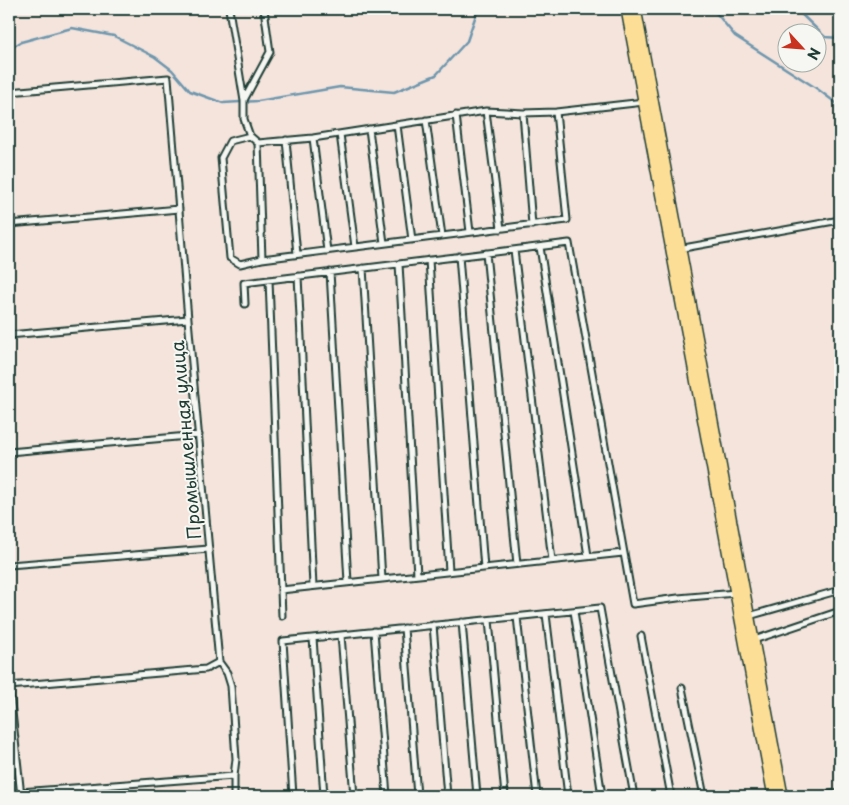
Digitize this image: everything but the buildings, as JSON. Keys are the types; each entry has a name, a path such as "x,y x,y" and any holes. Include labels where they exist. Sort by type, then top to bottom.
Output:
{"highway":[{"path":"631,9 778,796"}],"lane":[{"path":"229,9 244,101 244,119 250,136 258,143 262,259"},
{"path":"244,101 270,52 264,9"},
{"name":"Промышленная улица","path":"9,92 168,78 219,662 227,673 231,686 236,758 234,796"},
{"path":"258,143 313,138 486,111 556,112 648,101"},
{"path":"486,111 501,228"},
{"path":"250,136 230,141 221,158 230,258 240,264 297,254 567,220 556,112"},
{"path":"523,113 532,224"},
{"path":"456,115 470,232"},
{"path":"426,120 442,236"},
{"path":"397,125 412,240"},
{"path":"369,129 384,243"},
{"path":"340,134 355,247"},
{"path":"313,138 327,251"},
{"path":"286,140 297,254"},
{"path":"9,224 179,209"},
{"path":"676,249 840,220"},
{"path":"245,304 244,283 569,243 633,604 739,593"},
{"path":"540,246 588,556"},
{"path":"514,250 552,560"},
{"path":"486,253 517,564"},
{"path":"459,256 484,568"},
{"path":"430,260 449,571"},
{"path":"399,264 417,575"},
{"path":"363,268 382,579"},
{"path":"330,272 348,582"},
{"path":"298,276 313,586"},
{"path":"269,280 282,616"},
{"path":"9,335 188,319"},
{"path":"9,452 200,435"},
{"path":"9,565 209,549"},
{"path":"281,590 623,553"},
{"path":"744,617 840,590"},
{"path":"293,796 283,641 600,608 634,796"},
{"path":"574,611 602,796"},
{"path":"748,641 840,611"},
{"path":"546,614 568,796"},
{"path":"517,617 537,796"},
{"path":"489,620 505,796"},
{"path":"462,622 476,796"},
{"path":"433,625 447,796"},
{"path":"404,628 417,796"},
{"path":"374,631 387,796"},
{"path":"341,635 354,796"},
{"path":"641,636 671,796"},
{"path":"313,638 324,796"},
{"path":"219,662 206,669 9,685 21,794 234,776"},
{"path":"682,688 704,796"},
{"path":"818,796 840,793"}],"waterway":[{"path":"9,49 21,42 72,28 114,36 155,57 172,70 190,91 223,103 258,101 340,87 394,92 436,75 467,41 478,9"},
{"path":"713,9 735,36 816,88 840,106"},
{"path":"796,9 825,37 840,38"}]}
